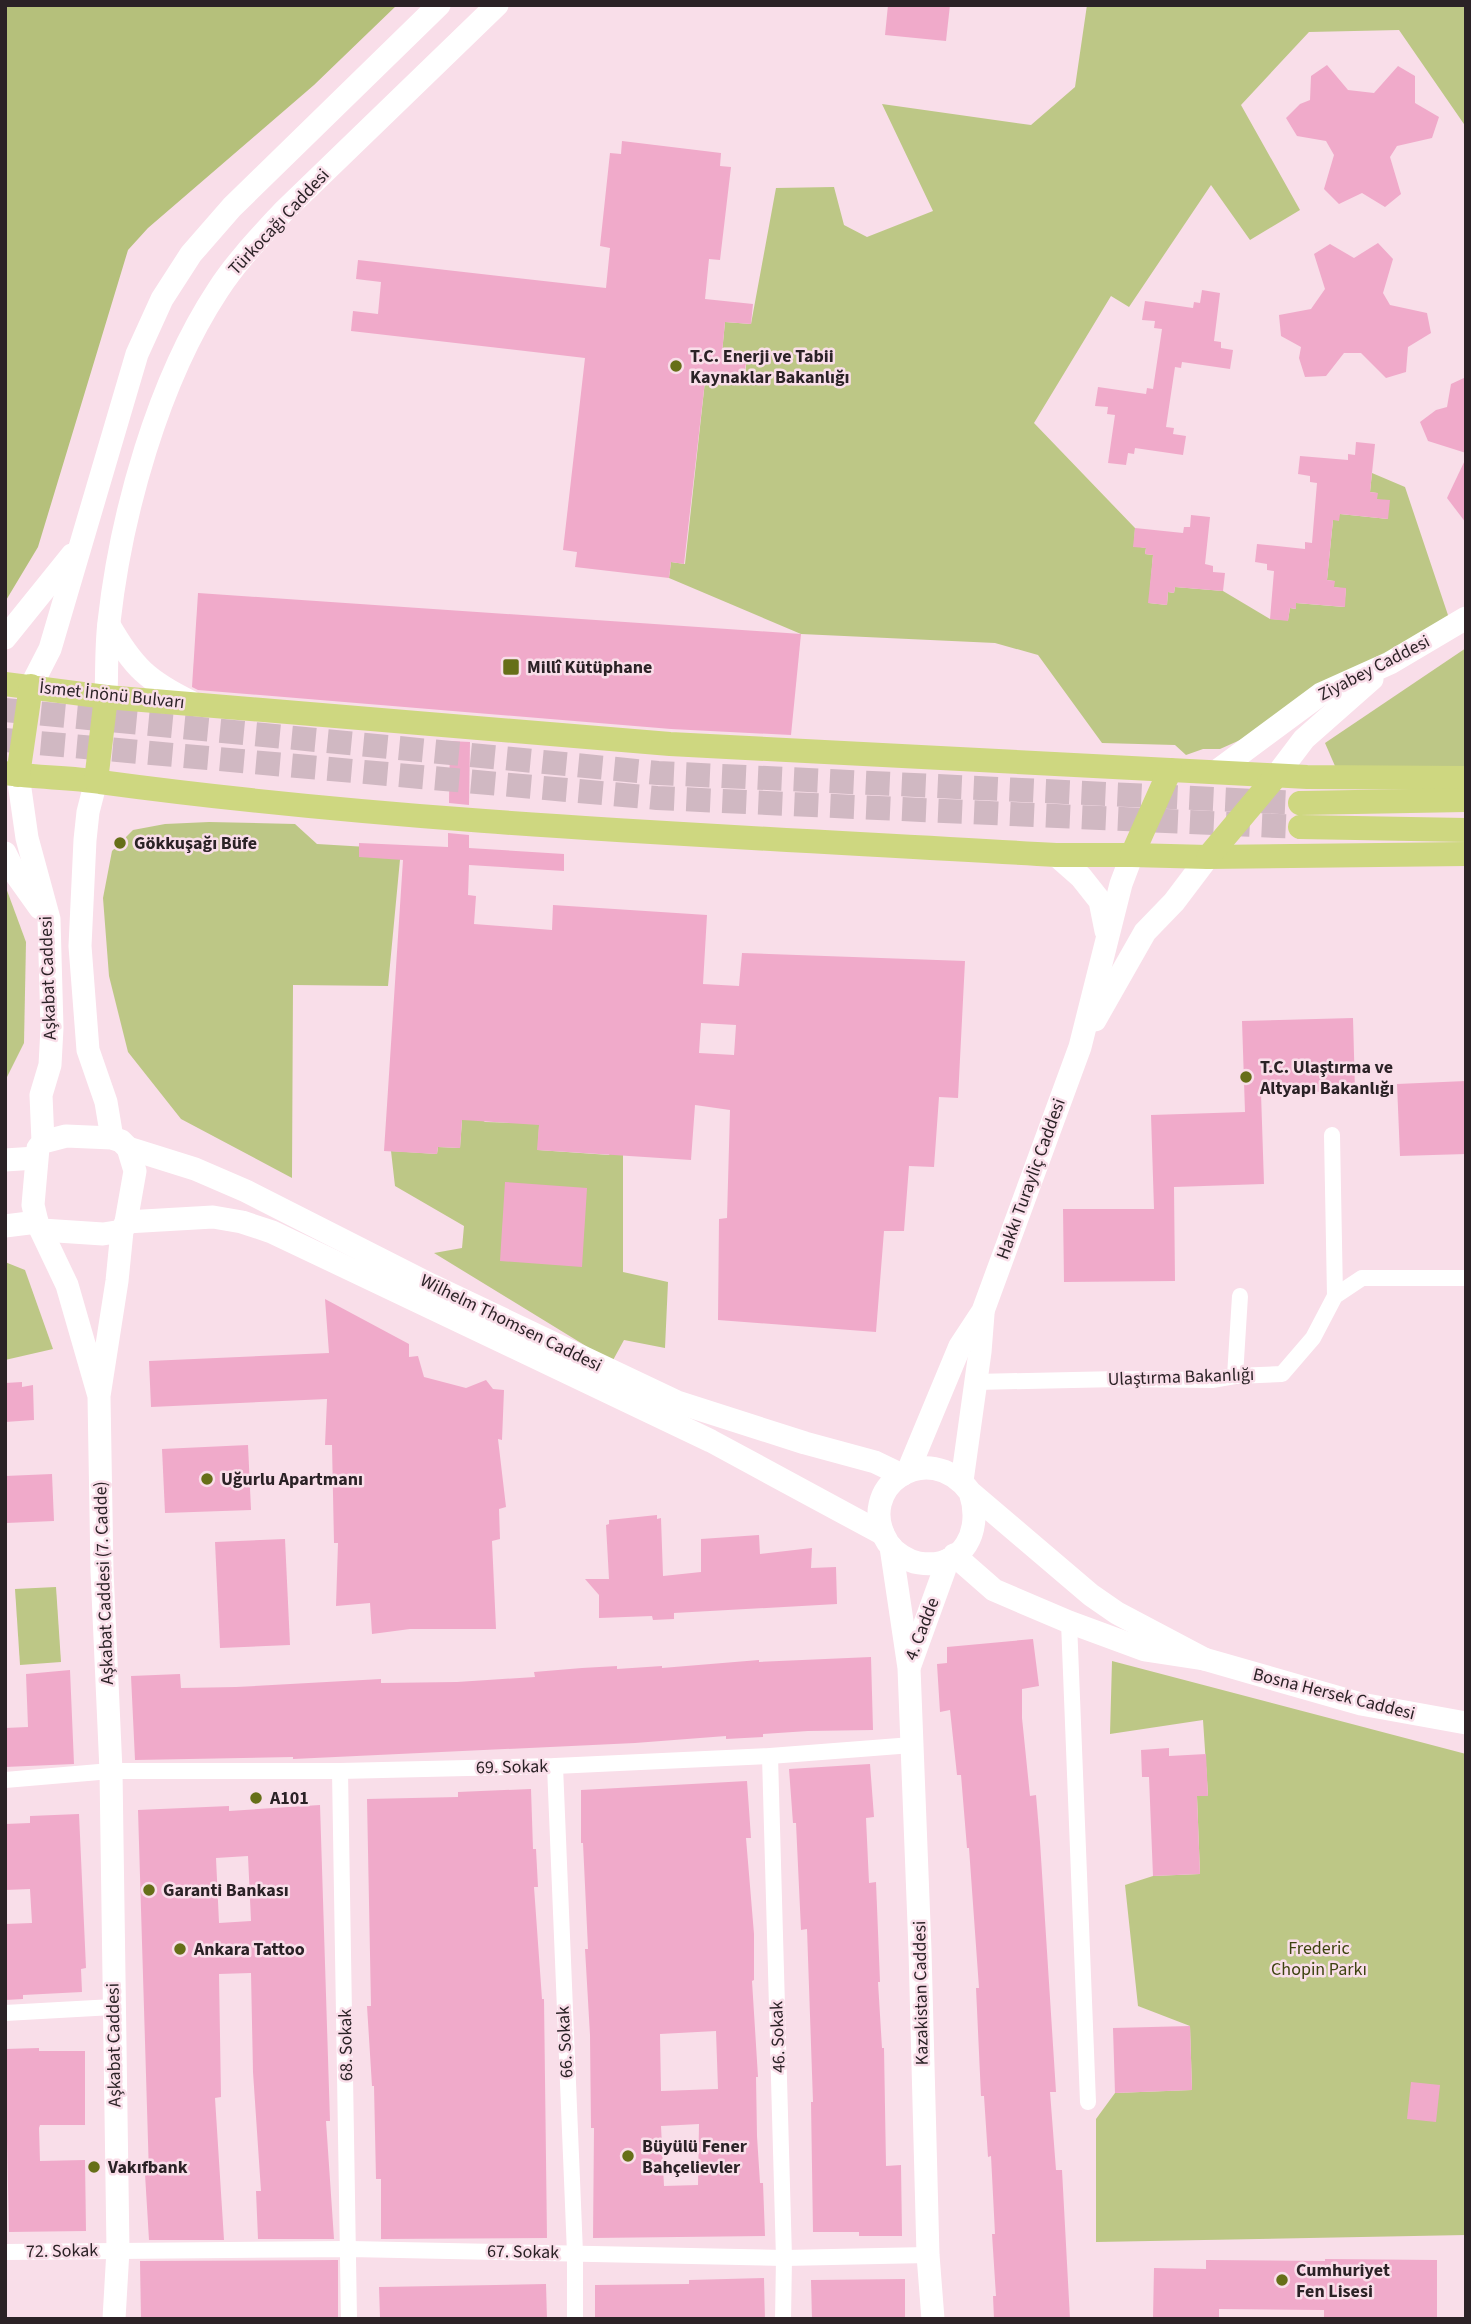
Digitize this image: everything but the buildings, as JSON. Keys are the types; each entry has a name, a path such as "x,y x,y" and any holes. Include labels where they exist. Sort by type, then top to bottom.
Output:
{"main road":[{"path":"439,5 240,199 191,254 162,299 138,354 50,649 31,686 12,774 439,819 1056,855 1208,857 1466,854"},
{"name":"Türkocağı Caddesi","path":"106,697 108,624 126,522 168,387 189,338 219,289 283,212 497,5"},
{"path":"5,638 80,544"},
{"name":"Ziyabey Caddesi","path":"1217,771 1321,694 1390,663 1466,618"},
{"path":"108,624 127,657 144,673 161,688 194,704"},
{"path":"1208,857 1304,739 1390,663"},
{"name":"İsmet İnönü Bulvarı","path":"5,684 106,697 670,744 1276,776 1466,778"},
{"path":"96,781 106,697"},
{"path":"1132,855 1170,770"},
{"name":"Aşkabat Caddesi","path":"12,774 49,919 52,1028 50,1065 41,1095 40,1150"},
{"name":"Aşkabat Caddesi","path":"96,781 88,812 85,840 80,946 88,1051 120,1143"},
{"path":"1300,803 1466,800"},
{"path":"1300,828 1466,830"},
{"path":"5,853 15,873 49,919"},
{"path":"1056,855 1082,877 1100,901 1107,938"},
{"name":"Hakkı Turayliç Caddesi","path":"905,1473 960,1346 983,1311 1080,1047 1121,884 1132,855"},
{"name":"Hakkı Turayliç Caddesi","path":"1080,1047 1145,932 1174,902 1208,857"},
{"path":"5,1160 40,1150 66,1136 120,1143 135,1171 99,1396"},
{"name":"Wilhelm Thomsen Caddesi","path":"120,1143 195,1169 246,1191 431,1285 677,1402 905,1473"},
{"path":"40,1150 33,1205 67,1285 99,1396"},
{"name":"Wilhelm Thomsen Caddesi","path":"124,1227 213,1217 242,1222 272,1232 711,1441 887,1541"},
{"path":"5,1226 40,1226 103,1234 124,1227"},
{"name":"Hakkı Turayliç Caddesi","path":"966,1487 983,1311"},
{"name":"Aşkabat Caddesi (7. Cadde)","path":"99,1396 102,1571 111,1771"},
{"path":"966,1487 975,1507 976,1523 971,1538 961,1551 951,1558 933,1564 917,1563 903,1557 887,1541 879,1520 880,1504 886,1490 905,1473 922,1467 950,1472 1091,1595 1117,1613 1203,1659"},
{"name":"4. Cadde","path":"887,1541 909,1668"},
{"path":"951,1558 994,1590 1069,1622 1145,1650 1203,1659"},
{"name":"4. Cadde","path":"909,1668 951,1558"},
{"name":"Bosna Hersek Caddesi","path":"1203,1659 1360,1704 1466,1723"},
{"name":"Kazakistan Caddesi","path":"909,1668 933,2319"},
{"name":"Aşkabat Caddesi","path":"111,1771 118,2250 114,2319"}],"street":[{"path":"1332,1135 1335,1296"},
{"name":"Ulaştırma Bakanlığı","path":"975,1382 1212,1380 1282,1374 1312,1338 1335,1296 1362,1278 1466,1278"},
{"path":"1235,1376 1240,1296"},
{"path":"1069,1622 1088,2102"},
{"name":"69. Sokak","path":"5,1780 111,1771 340,1771 555,1766 770,1756 912,1745"},
{"name":"46. Sokak","path":"770,1756 784,2258 783,2319"},
{"name":"66. Sokak","path":"555,1766 575,2253 575,2319"},
{"name":"68. Sokak","path":"340,1771 350,2249 349,2319"},
{"path":"5,2013 113,2007"},
{"name":"67. Sokak","path":"118,2250 350,2249 784,2258 929,2255"},
{"name":"72. Sokak","path":"5,2252 118,2250"}],"green space":[{"path":"5,5 397,5 314,85 148,228 128,250 38,547 5,602"},
{"path":"1087,5 1466,5 1466,127 1399,30 1309,32 1241,105 1300,210 1250,240 1211,185 1129,307 1111,296 1034,423 1135,528 1134,546 1146,548 1145,554 1153,555 1149,603 1167,605 1168,592 1174,593 1175,587 1223,591 1270,619 1288,620 1290,608 1296,609 1296,603 1344,607 1346,589 1334,587 1334,581 1327,580 1333,520 1340,514 1388,519 1377,499 1377,493 1370,492 1372,473 1405,487 1452,627 1386,675 1220,749 1203,749 1186,755 1175,745 1102,743 1038,655 995,643 801,634 669,578 671,562 685,564 706,372 745,376 747,356 722,353 725,322 751,324 776,188 834,187 844,225 867,237 933,211 882,104 1031,125 1075,87"},
{"path":"1466,648 1466,769 1335,766 1325,743"},
{"path":"165,824 295,824 317,844 401,849 388,986 293,985 292,1178 181,1119 128,1052 109,976 103,898 112,851 133,830"},
{"path":"5,885 26,942 24,1043 5,1081"},
{"path":"540,1102 538,1150 609,1155 623,1131 623,1272 668,1282 665,1348 624,1340 612,1362 434,1253 462,1248 464,1226 395,1186 391,1151 437,1154 438,1147 460,1148 463,1106 485,1122 514,1123"},
{"path":"5,1262 25,1270 53,1349 5,1360"},
{"path":"56,1587 61,1662 20,1665 15,1589"},
{"name":"Frederic Chopin Parkı","path":"1112,1661 1466,1754 1466,2235 1096,2242 1096,2119 1115,2093 1192,2090 1190,2026 1138,2006 1125,1885 1153,1876 1200,1874 1197,1796 1208,1795 1203,1720 1110,1734"}],"tunnel":[{"path":"5,710 658,773 1300,803"},
{"path":"5,740 657,798 1300,827"}],"place":[{"name":"T.C. Enerji ve Tabii Kaynaklar Bakanlığı","path":"676,366"},
{"name":"Millî Kütüphane","path":"511,667"},
{"name":"Gökkuşağı Büfe","path":"120,843"},
{"name":"T.C. Ulaştırma ve Altyapı Bakanlığı","path":"1246,1077"},
{"name":"Uğurlu Apartmanı","path":"207,1479"},
{"name":"A101","path":"256,1798"},
{"name":"Garanti Bankası","path":"149,1890"},
{"name":"Ankara Tattoo","path":"180,1949"},
{"name":"Büyülü Fener Bahçelievler","path":"628,2156"},
{"name":"Vakıfbank","path":"94,2167"},
{"name":"Cumhuriyet Fen Lisesi","path":"1282,2280"}]}
